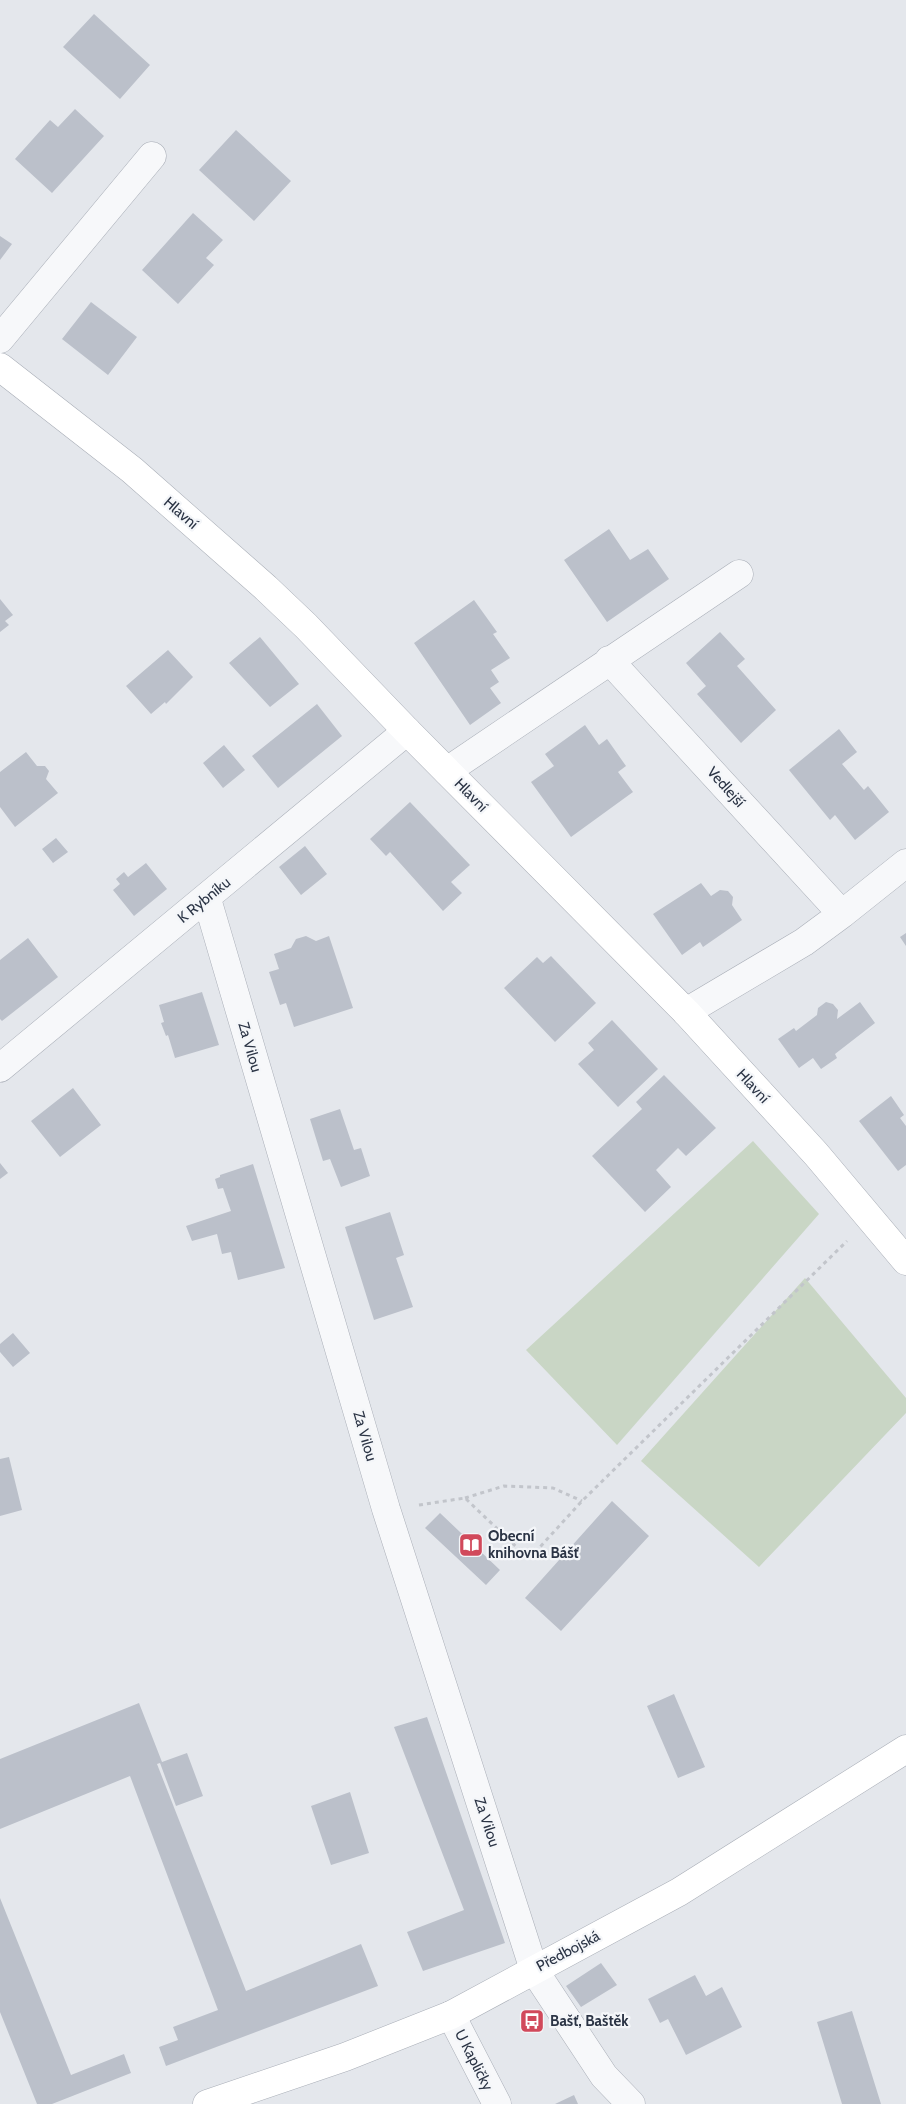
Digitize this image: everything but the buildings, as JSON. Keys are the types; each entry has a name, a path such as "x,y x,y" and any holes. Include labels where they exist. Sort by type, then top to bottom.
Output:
{"street":[{"path":"0,339 152,156"},
{"name":"Hlavní","path":"0,367 132,470 238,563 306,626 407,731 686,1012 816,1154 906,1261"},
{"path":"447,771 739,574"},
{"name":"Vedlejší","path":"610,660 842,914"},
{"name":"K Rybníku","path":"0,1068 407,731"},
{"path":"686,1012 804,942 906,863"},
{"name":"Za Vilou","path":"207,898 386,1509 534,1970 604,2076 631,2104"},
{"name":"Předbojská","path":"206,2104 346,2057 451,2015 679,1892 906,1749"},
{"name":"U Kapličky","path":"451,2015 497,2104"}],"path":[{"path":"466,1498 529,1559 582,1501 870,1218"},
{"path":"386,1509 466,1498 504,1486 553,1488 582,1501"}],"green space":[{"path":"753,1141 819,1214 617,1445 526,1350"},
{"path":"805,1278 906,1398 906,1413 759,1567 641,1461"}],"place":[{"name":"Obecní knihovna Bášť","path":"471,1545"},
{"name":"Bašť, Baštěk","path":"532,2021"}]}
